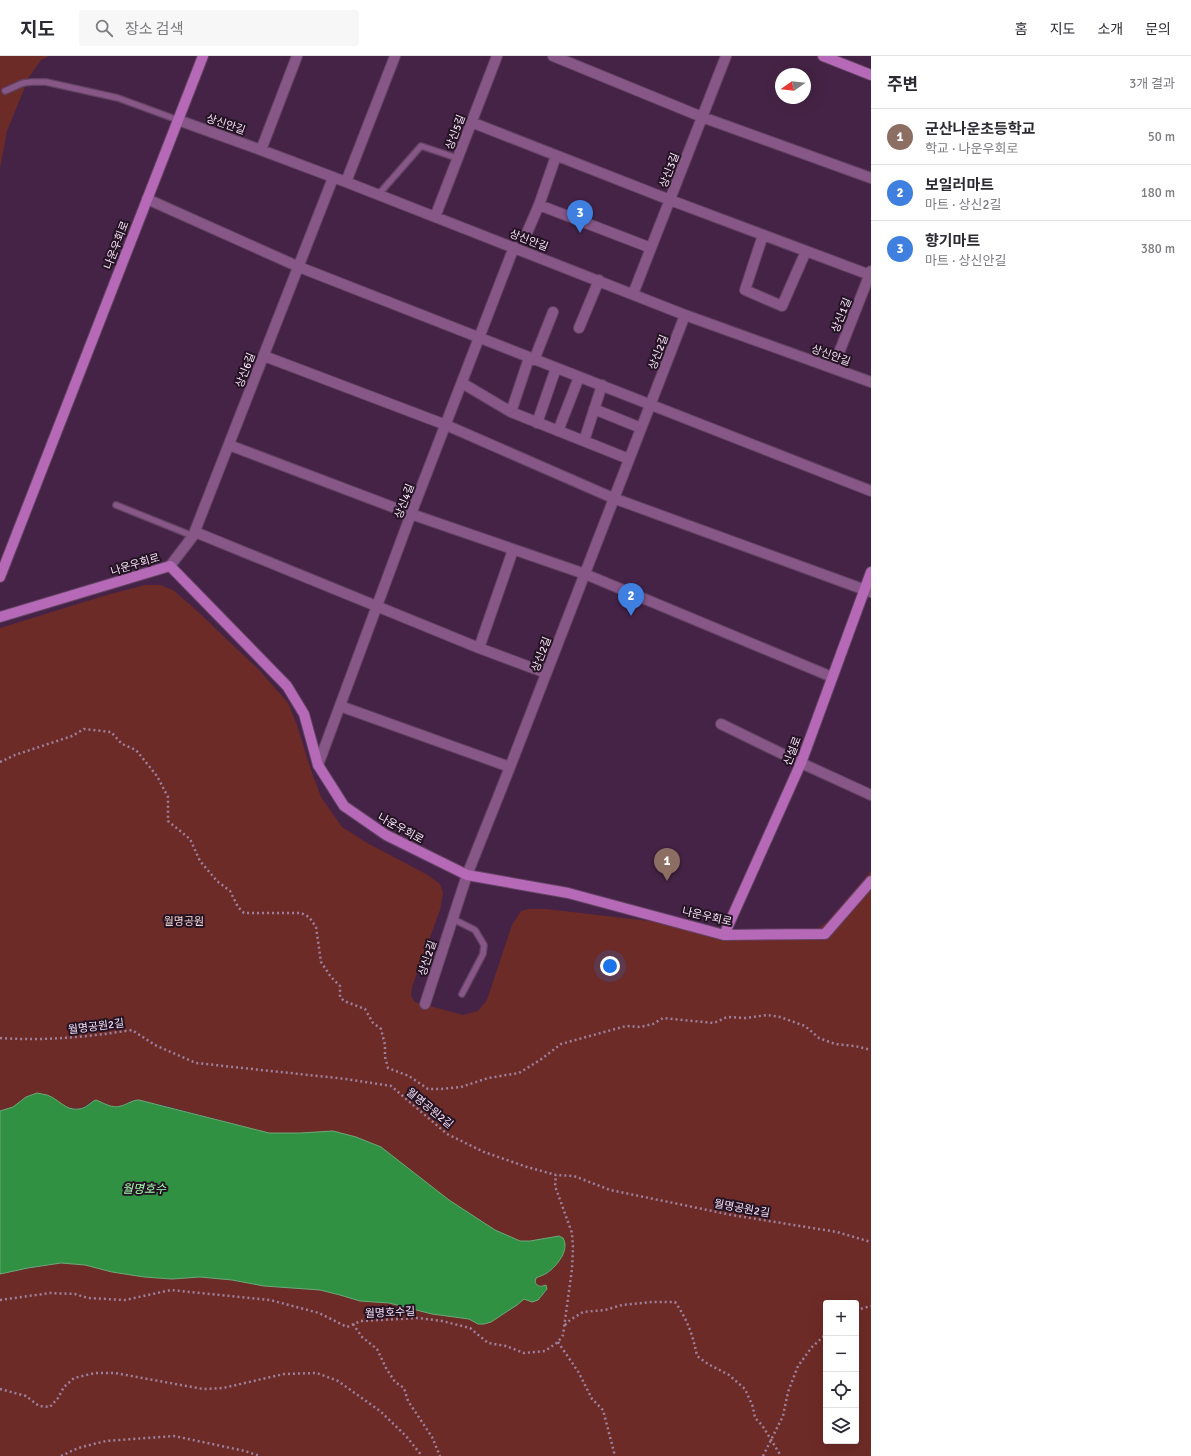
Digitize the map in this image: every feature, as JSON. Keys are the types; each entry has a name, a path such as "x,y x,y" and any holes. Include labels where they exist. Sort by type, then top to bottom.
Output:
{"street":[{"name":"나운우회로","path":"0,577 203,56"},
{"path":"261,150 297,56"},
{"path":"346,182 395,56"},
{"name":"상신5길","path":"435,217 497,56"},
{"path":"553,56 702,117 871,178"},
{"name":"상신3길","path":"633,294 726,56"},
{"path":"824,56 871,74"},
{"name":"상신안길","path":"178,120 346,182 685,315 871,382"},
{"path":"471,122 670,200 806,251 870,273"},
{"path":"526,235 539,205 556,156"},
{"name":"상신6길","path":"170,566 194,534 333,178"},
{"path":"147,199 299,267 871,491"},
{"path":"539,205 651,248"},
{"path":"763,235 744,290 782,306 806,251"},
{"name":"상신4길","path":"318,765 514,247"},
{"name":"상신1길","path":"833,368 870,273"},
{"path":"579,328 599,280"},
{"path":"511,412 553,312"},
{"name":"상신2길","path":"425,1004 467,875 685,315"},
{"path":"264,356 446,425 613,498 868,590"},
{"path":"537,423 556,368"},
{"path":"558,431 579,377"},
{"path":"462,383 511,412 629,459"},
{"path":"584,441 602,385"},
{"path":"594,409 641,428"},
{"path":"229,445 412,514 585,574 832,677"},
{"path":"194,534 546,673"},
{"path":"480,648 513,550"},
{"name":"나운우회로","path":"0,618 170,566 287,686 304,714 318,765 344,806 386,835 467,875 568,893 724,935 825,934 871,881"},
{"name":"신설로","path":"724,935 801,763 832,677 868,590 871,572"},
{"path":"340,706 510,767"},
{"path":"721,724 871,795"}],"lane":[{"path":"5,91 28,82 46,82 118,98 178,120"},
{"path":"378,195 421,146 457,158"},
{"path":"116,505 194,534"},
{"path":"453,919 475,930 484,946 483,954 462,994"}],"path":[{"path":"0,762 15,755 72,736 84,728 111,732 122,744 136,750 157,776 168,797 168,821 190,839 200,861 217,881 230,891 238,907 244,913 301,914 309,917 316,927 321,962 331,977 340,986 340,997 344,1001 364,1009 373,1023 381,1029 386,1045 385,1057 388,1068 409,1076 428,1089 461,1087 488,1078 520,1073 561,1044 626,1026 640,1027 653,1024 663,1018 714,1023 727,1017 746,1018 766,1015 780,1017 806,1026 819,1038 835,1044 855,1046 871,1050"},
{"name":"월명공원2길","path":"0,1038 34,1040 92,1036 132,1030 155,1045 196,1063 346,1079 391,1086 447,1134 484,1152 526,1167 556,1174 574,1176 610,1190 732,1215 837,1232 871,1242"},
{"path":"556,1174 555,1186 572,1233 573,1248 565,1325 563,1335 558,1342 579,1372 592,1399 603,1410 615,1456"},
{"name":"월명호수길","path":"0,1300 50,1293 75,1294 88,1298 125,1300 171,1290 270,1300 319,1314 347,1327 361,1322 418,1318 442,1321 470,1328 488,1343 506,1346 524,1353 545,1351 558,1342"},
{"path":"565,1325 583,1312 605,1310 629,1304 675,1302 683,1313 693,1334 697,1356 708,1364 729,1375 745,1389 754,1407 755,1418 781,1456"},
{"path":"859,1309 871,1306"},
{"path":"353,1324 362,1337 377,1349 395,1382 404,1388 408,1401 432,1437 440,1456"},
{"path":"763,1456 783,1416 788,1392 798,1366 812,1347 824,1336"},
{"path":"0,1389 26,1396 39,1406 50,1407 58,1398 64,1387 74,1378 95,1373 115,1373 202,1389 223,1388 284,1374 317,1374 338,1381 380,1411 406,1436 422,1456"},
{"path":"61,1456 78,1448 106,1441 174,1436 245,1451 260,1456"}],"green space":[{"path":"0,56 49,56 41,60 29,77 7,131 0,168"},
{"name":"월명공원","path":"145,585 160,585 173,590 195,609 260,671 288,703 297,725 321,797 342,827 369,844 426,874 440,884 443,893 440,910 412,987 411,996 415,1002 463,1015 478,1011 487,1000 512,925 521,911 529,909 546,909 675,924 703,929 796,933 816,930 827,922 871,871 871,1456 0,1456 0,1274 61,1263 85,1265 112,1272 144,1277 172,1279 200,1277 232,1280 264,1286 320,1290 360,1301 389,1303 469,1319 476,1323 482,1324 491,1322 501,1316 524,1298 532,1302 546,1292 546,1286 538,1285 535,1282 536,1278 548,1273 553,1268 560,1259 564,1249 559,1236 530,1241 520,1241 495,1230 449,1200 381,1147 356,1137 333,1131 269,1133 163,1105 133,1100 121,1106 110,1106 101,1102 91,1101 81,1108 74,1108 61,1105 56,1100 52,1099 26,1097 13,1107 0,1111 0,628 107,595"}],"water":[{"name":"월명호수","path":"37,1093 51,1097 66,1107 74,1109 84,1107 96,1100 114,1107 118,1107 139,1100 269,1133 333,1131 356,1137 381,1147 449,1200 495,1230 520,1241 530,1241 559,1236 563,1238 565,1243 564,1253 551,1270 536,1278 535,1282 538,1286 546,1285 547,1289 538,1300 532,1302 524,1299 491,1322 484,1324 478,1324 469,1319 432,1314 389,1303 360,1301 320,1290 264,1286 232,1280 200,1277 172,1279 144,1277 112,1272 85,1265 61,1263 0,1274 0,1111 13,1107 26,1097"}],"place":[{"name":"향기마트","path":"580,233"},
{"name":"보일러마트","path":"631,616"},
{"name":"군산나운초등학교","path":"667,881"}]}
